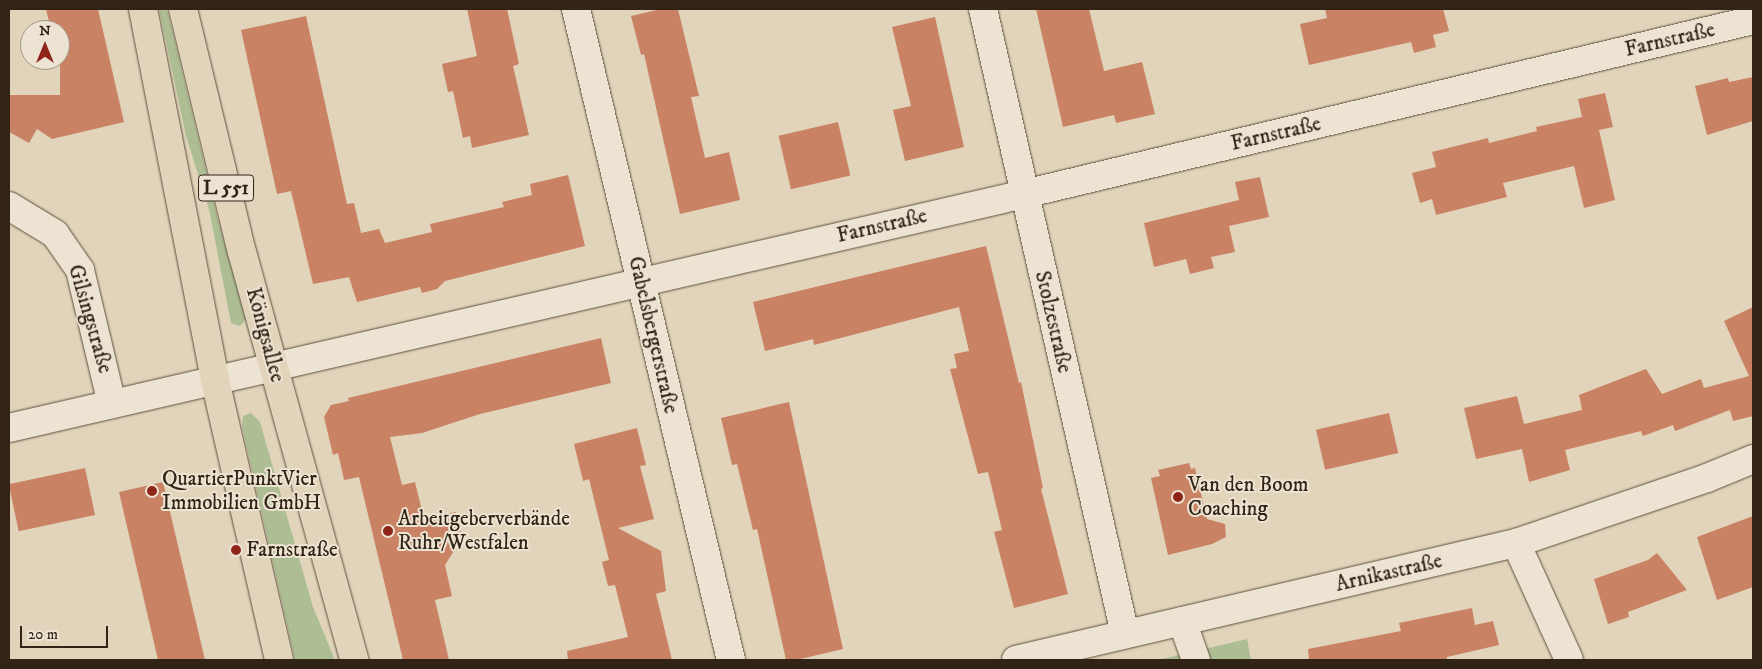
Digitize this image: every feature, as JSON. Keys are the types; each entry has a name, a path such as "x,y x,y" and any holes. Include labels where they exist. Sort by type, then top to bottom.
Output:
{"main road":[{"name":"L 551","path":"143,9 215,380 279,660"},
{"name":"Königsallee","path":"183,9 273,367 354,660"}],"street":[{"name":"Gabelsbergerstraße","path":"576,9 731,660"},
{"name":"Stolzestraße","path":"983,9 1125,634"},
{"name":"Farnstraße","path":"9,428 1024,194 1753,20"},
{"name":"Gilsingstraße","path":"9,206 55,234 80,270 112,404"},
{"name":"Arnikastraße","path":"1016,660 1516,544 1707,478 1753,459"},
{"path":"1516,544 1568,660"},
{"path":"1182,621 1196,660"}],"green space":[{"path":"159,9 167,9 218,220 246,319 240,326 231,323 209,209 186,136"},
{"path":"251,413 260,422 313,607 335,660 295,660 242,426 243,416"},
{"path":"1247,639 1251,660 1158,660"}],"building":[{"path":"46,9 98,9 124,122 52,139 37,129 29,143 9,132 9,95 60,95 60,70 70,70 70,20 49,20"},
{"path":"467,9 507,9 519,64 513,66 529,135 472,148 470,136 463,138 453,91 448,92 442,64 477,56"},
{"path":"661,9 678,9 699,96 691,97 705,158 729,152 740,200 680,214 644,54 641,55 631,16"},
{"path":"1036,9 1089,9 1104,71 1142,62 1155,114 1116,123 1114,115 1063,127"},
{"path":"1325,9 1443,9 1449,31 1433,35 1436,47 1414,53 1411,42 1309,65 1300,24 1327,18"},
{"path":"306,16 347,204 354,203 361,233 379,229 385,243 432,232 430,224 504,207 502,202 532,195 530,184 568,175 585,246 445,281 437,289 422,293 420,287 357,302 349,277 313,284 291,191 277,194 241,30"},
{"path":"935,17 964,147 905,161 893,110 911,106 892,27"},
{"path":"1753,77 1753,121 1707,135 1695,86 1728,78 1729,82"},
{"path":"1605,93 1613,127 1599,130 1615,200 1584,208 1574,166 1503,183 1507,197 1436,215 1432,199 1420,203 1412,173 1436,167 1432,152 1488,138 1489,143 1537,131 1536,127 1582,117 1578,99"},
{"path":"838,122 850,176 791,189 779,136"},
{"path":"1260,177 1269,217 1229,226 1235,252 1211,257 1214,268 1190,274 1186,259 1154,267 1144,223 1239,200 1235,182"},
{"path":"986,246 1019,383 1021,382 1043,488 1041,489 1068,594 1014,608 994,532 1002,530 988,472 978,474 950,369 957,368 954,354 969,351 959,307 814,345 813,339 765,351 753,302"},
{"path":"1753,307 1753,416 1733,421 1730,410 1675,431 1673,425 1643,436 1641,431 1565,450 1570,470 1529,482 1522,449 1476,459 1464,408 1517,396 1524,424 1582,410 1579,395 1646,369 1662,394 1701,379 1704,388 1749,376 1724,321"},
{"path":"601,338 611,383 480,414 422,433 390,437 402,485 415,482 424,519 456,512 462,538 445,565 452,596 435,600 449,660 403,660 359,477 344,480 338,453 333,455 324,417 331,405 349,401 348,398"},
{"path":"789,402 843,649 796,660 786,660 757,529 753,530 737,464 732,465 721,418"},
{"path":"1389,413 1398,453 1325,470 1316,430"},
{"path":"637,428 646,465 640,466 654,519 618,528 661,551 666,591 656,594 672,660 568,660 567,651 628,637 615,585 608,586 602,562 609,560 589,479 583,481 574,444"},
{"name":"Van den Boom Coaching","path":"1189,463 1191,469 1195,468 1207,519 1225,524 1226,537 1212,544 1168,555 1151,478 1160,476 1158,470"},
{"path":"85,468 95,515 19,531 9,484"},
{"path":"163,482 205,660 158,660 119,492"},
{"path":"1753,516 1753,587 1717,600 1697,537"},
{"path":"1657,553 1687,590 1628,612 1629,617 1608,624 1594,579 1648,560"},
{"path":"1472,608 1475,625 1493,621 1499,645 1447,657 1447,660 1309,660 1308,649 1401,631 1399,623"}],"place":[{"name":"QuartierPunktVier Immobilien GmbH","path":"152,491"},
{"name":"Van den Boom Coaching","path":"1178,497"},
{"name":"Arbeitgeberverbände Ruhr/Westfalen","path":"388,531"},
{"name":"Farnstraße","path":"236,550"}]}
